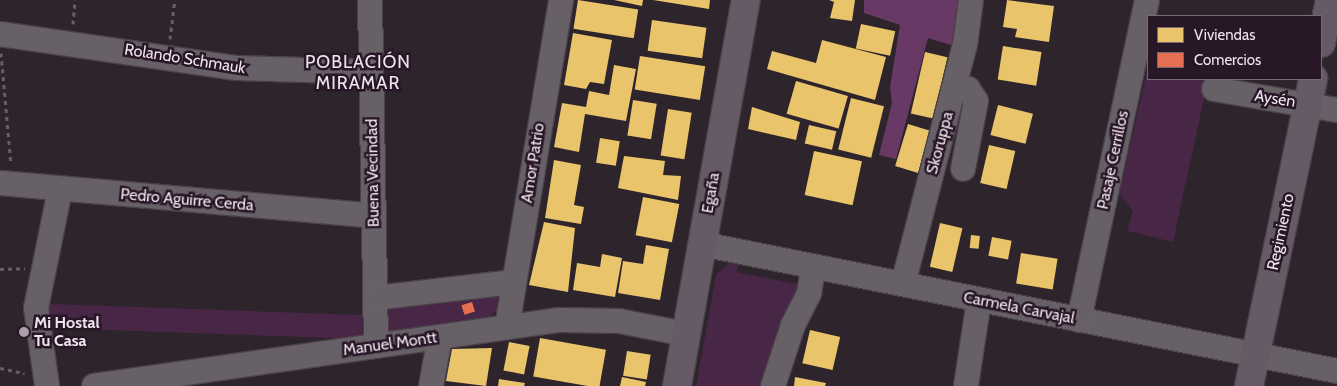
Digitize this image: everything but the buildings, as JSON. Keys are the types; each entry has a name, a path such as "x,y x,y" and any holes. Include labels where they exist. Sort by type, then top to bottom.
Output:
{"main road":[{"name":"Egaña","path":"677,386 746,0"},
{"path":"1322,37 1330,0"},
{"name":"Regimiento","path":"1249,386 1310,92"}],"street":[{"name":"Buena Vecindad","path":"370,0 376,346"},
{"name":"Amor Patrio","path":"507,327 560,0"},
{"name":"Skoruppa","path":"903,284 955,85 971,0"},
{"name":"Pasaje Cerrillos","path":"1079,320 1146,0"},
{"name":"Rolando Schmauk","path":"0,34 71,41 237,68 371,72"},
{"path":"955,85 968,89 976,101 963,169"},
{"name":"Aysén","path":"1214,89 1310,92 1337,110"},
{"name":"Pedro Aguirre Cerda","path":"5,184 374,216"},
{"path":"47,386 36,308 60,190"},
{"name":"Carmela Carvajal","path":"702,244 1337,371"},
{"path":"773,386 790,333 809,294 814,266"},
{"path":"375,298 513,282"},
{"path":"966,386 979,300"},
{"name":"Manuel Montt","path":"94,386 507,327 586,320 686,334"},
{"path":"431,386 440,337"}],"path":[{"path":"71,41 75,0"},
{"path":"173,16 175,0"},
{"path":"0,43 11,134 5,184"},
{"path":"0,368 24,373"}],"shaded area":[{"path":"864,0 962,0 954,46 928,38 896,159 879,155 892,103 890,87 900,25 864,13"},
{"path":"1147,71 1147,80 1208,80 1173,242 1127,231 1133,211 1119,194"},
{"path":"729,263 738,265 737,272 802,285 766,386 696,386 716,275"},
{"path":"502,295 500,307 489,319 386,332 386,309 390,307"},
{"path":"44,304 363,315 362,339 43,328"}],"place":[{"name":"Mi Hostal Tu Casa","path":"24,332"}],"district":[{"name":"POBLACIÓN MIRAMAR","path":"358,73"}]}
